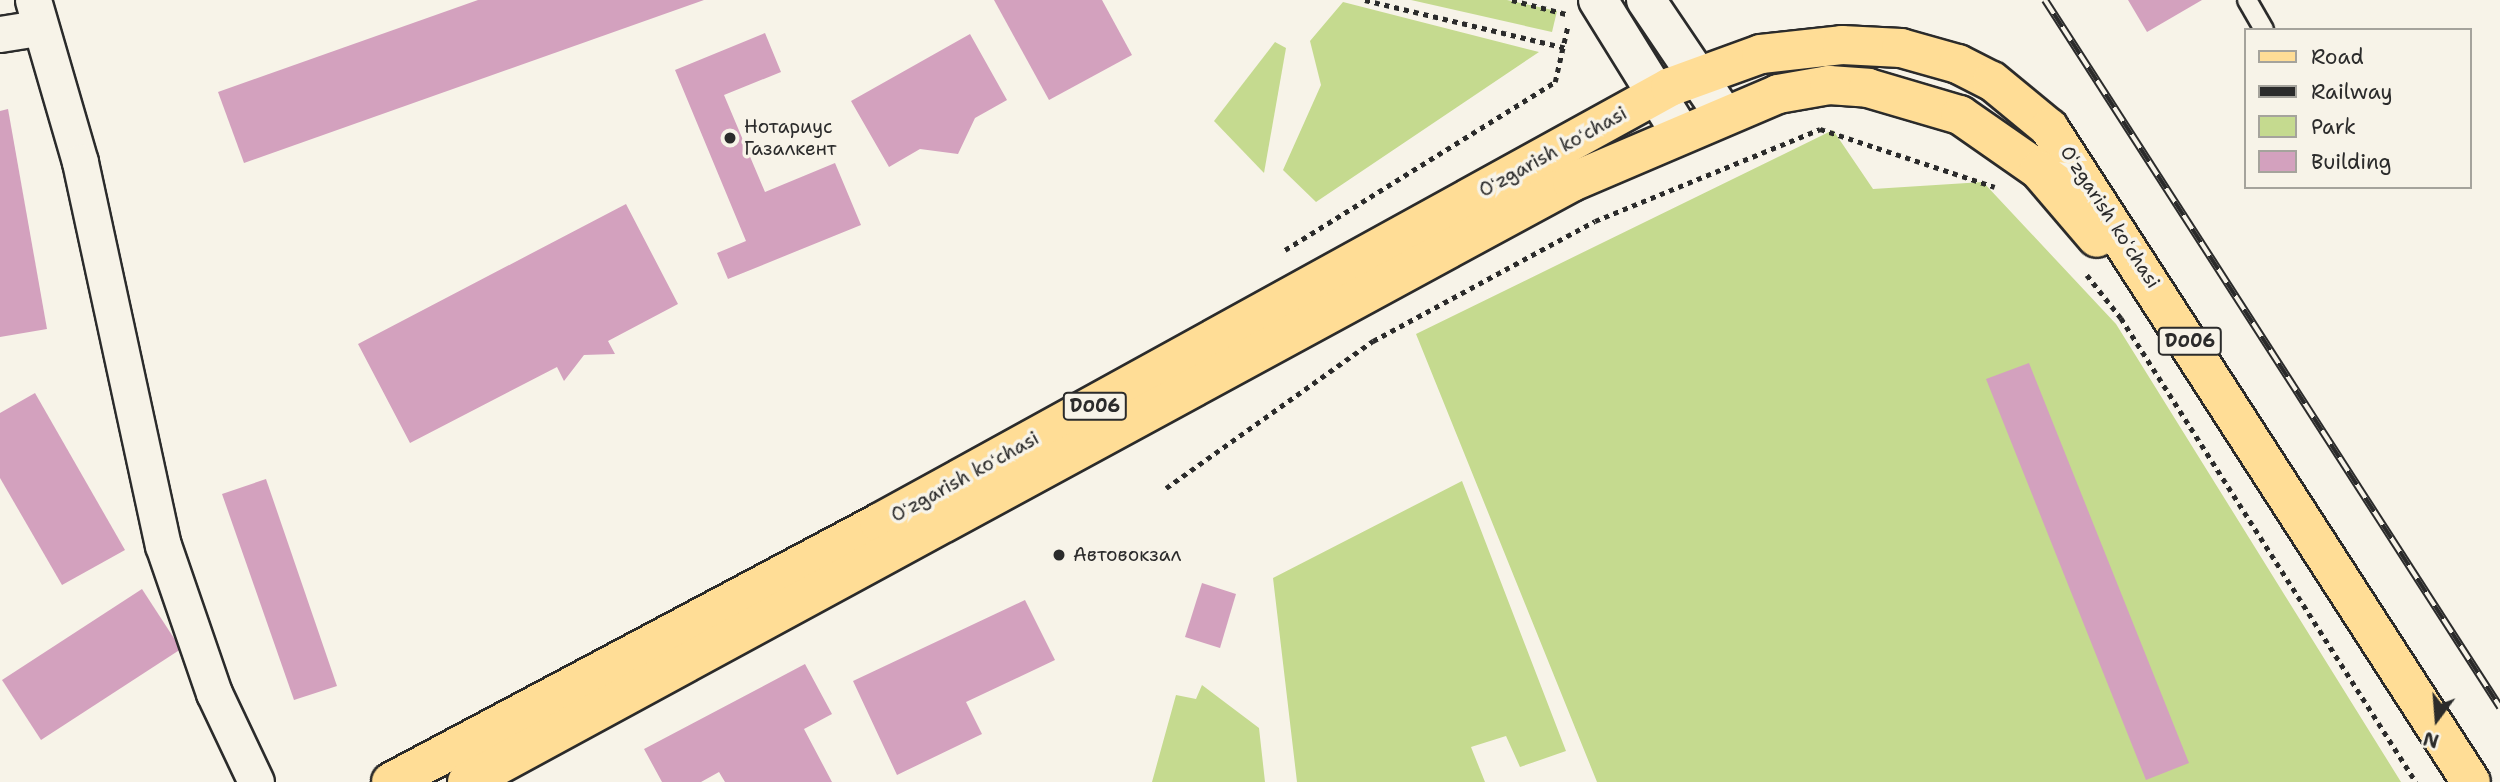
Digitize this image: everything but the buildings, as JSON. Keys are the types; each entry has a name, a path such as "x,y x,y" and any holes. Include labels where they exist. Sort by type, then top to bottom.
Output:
{"main road":[{"path":"1646,0 1723,114"},
{"path":"1583,8 1656,95 1680,132"},
{"name":"Oʻzgarish koʻchasi","path":"391,782 1301,294 1696,75 1761,54 1881,46 1976,72 2036,115 2073,157 2471,782"},
{"name":"Oʻzgarish koʻchasi","path":"467,782 1572,182 1723,114 1812,87 1887,91 1977,124 2053,183 2079,211 2452,782"}],"street":[{"path":"0,34 35,14 80,162 163,545 214,693 256,782"}],"lane":[{"path":"2247,0 2263,28"}],"path":[{"path":"1365,0 1567,48"},
{"path":"1513,0 1583,8"},
{"path":"1564,0 1583,8"},
{"path":"1285,250 1555,82 1583,8"},
{"path":"1166,488 1373,341 1595,222 1819,129 2004,191"},
{"path":"2079,264 2129,329 2416,782"}],"green space":[{"path":"1411,0 1507,0 1557,11 1552,32"},
{"path":"1343,2 1539,52 1316,202 1283,170 1321,85 1310,41"},
{"path":"1275,42 1286,48 1264,173 1214,121"},
{"path":"1833,130 1873,189 1983,182 2116,324 2401,782 1597,782 1416,334"},
{"path":"1462,481 1566,751 1520,767 1506,736 1471,747 1485,782 1297,782 1273,578"},
{"path":"1202,685 1259,728 1265,782 1152,782 1176,695 1196,699"}],"railway":[{"path":"2045,0 2500,707"}],"place":[{"name":"Нотариус Газалкент","path":"730,138"},
{"name":"Автовокзал","path":"1059,555"}]}
